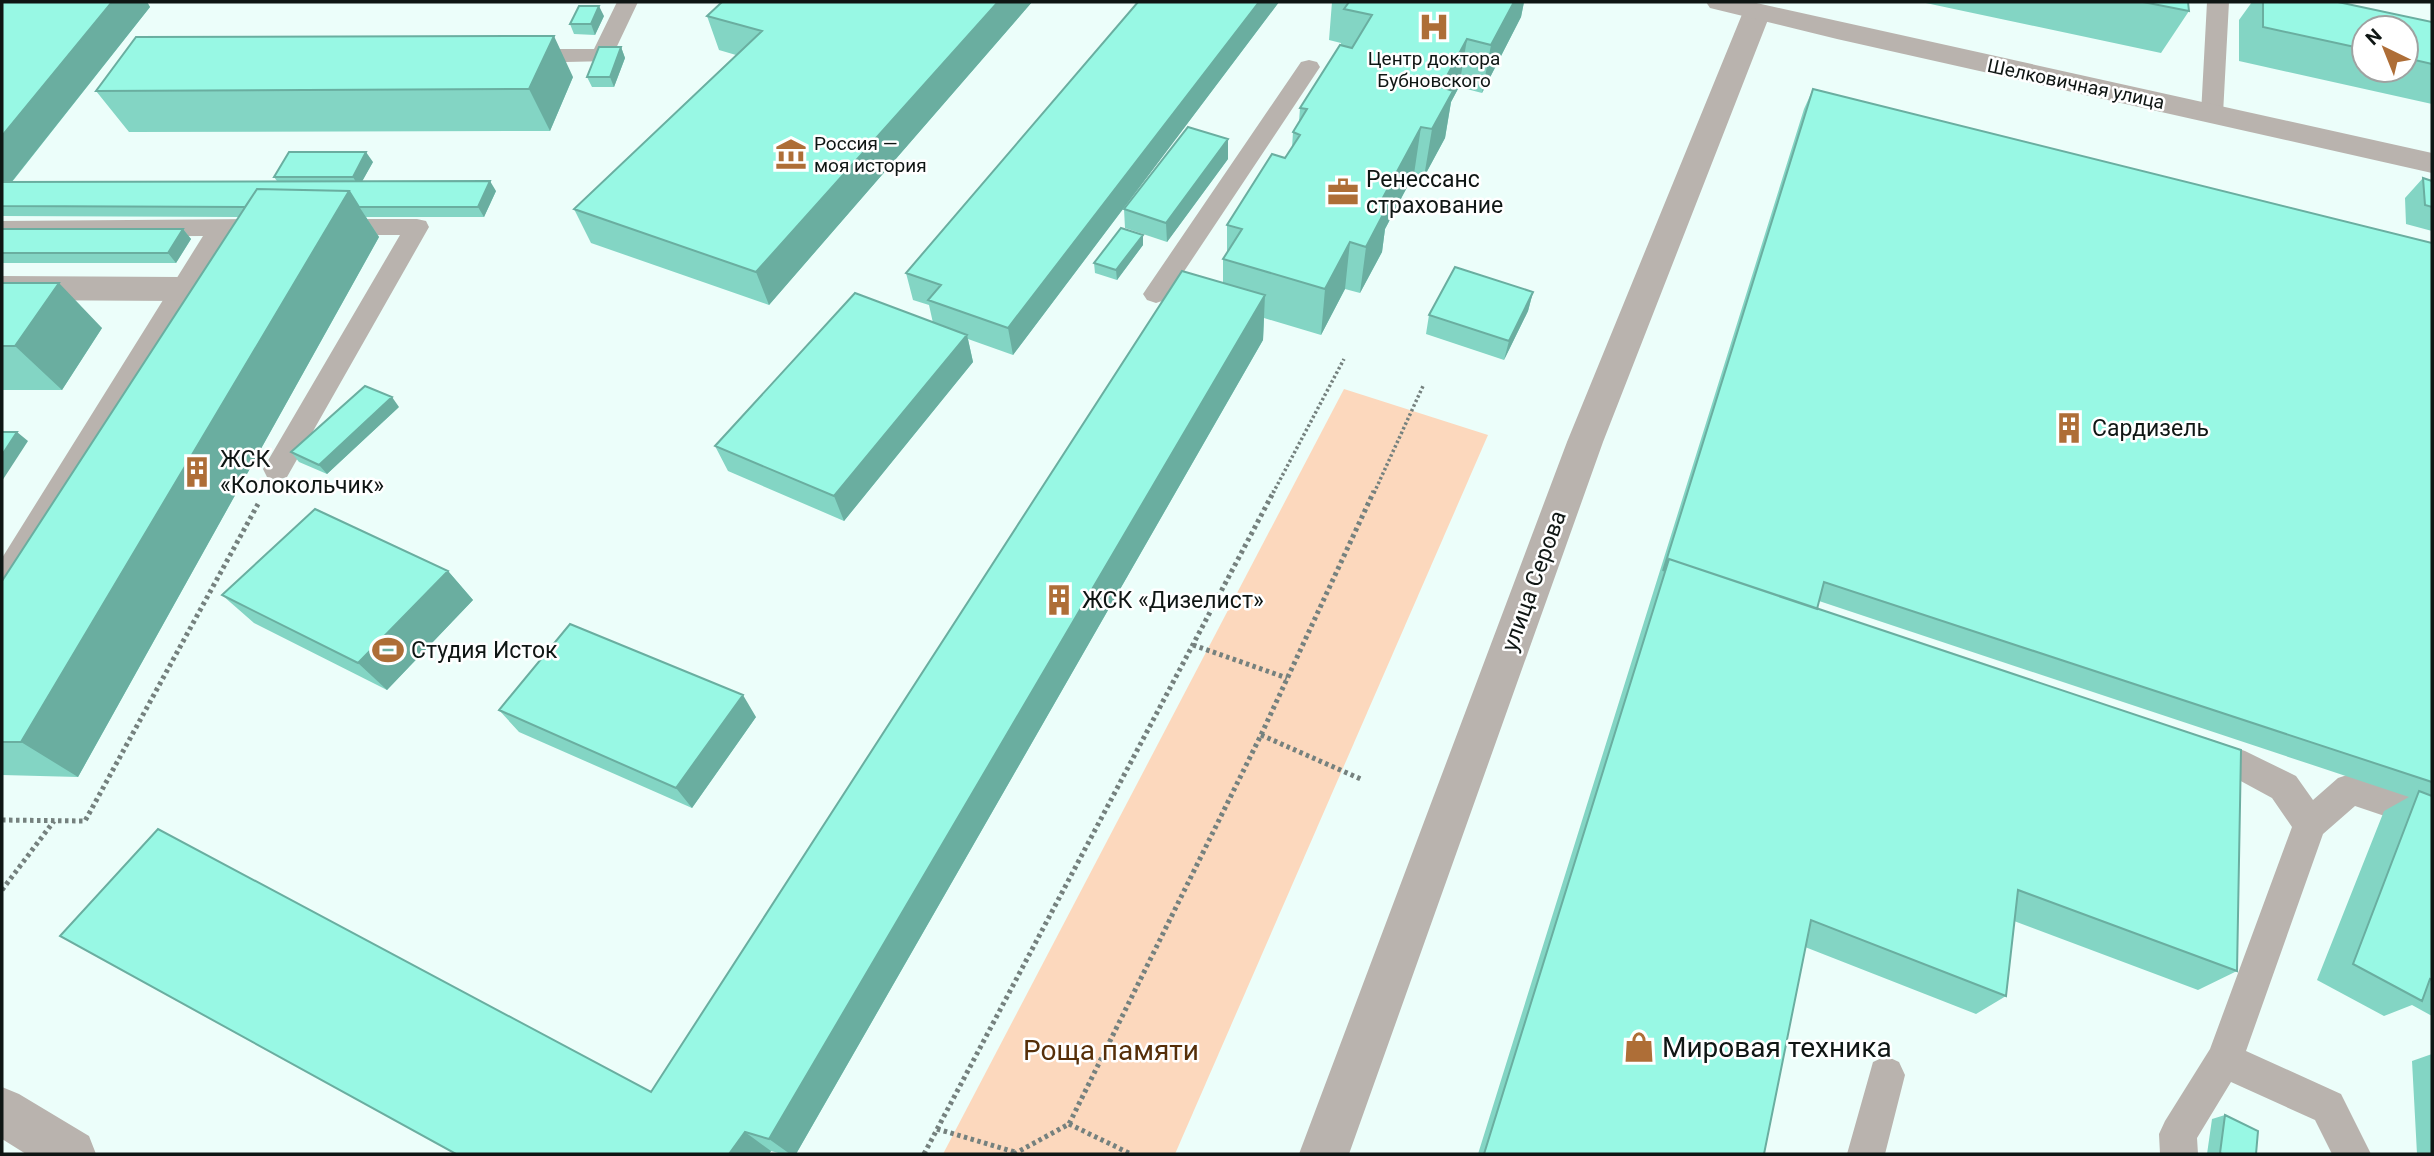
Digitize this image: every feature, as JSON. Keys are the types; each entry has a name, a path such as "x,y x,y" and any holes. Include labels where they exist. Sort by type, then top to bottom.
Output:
{"street":[{"name":"Шелковичная улица","path":"1720,2 2432,163"},
{"name":"улица Серова","path":"1324,1154 1585,442 1757,12"},
{"path":"2,288 181,289"},
{"path":"2,1111 71,1154"}],"lane":[{"path":"505,56 602,56 627,2"},
{"path":"2212,114 2218,2"},
{"path":"1156,294 1309,67"},
{"path":"2,229 417,227 277,469"},
{"path":"2,583 220,228"},
{"path":"2181,744 2234,761 2284,787 2310,824"},
{"path":"2179,1154 2178,1134 2224,1060 2310,824 2350,789 2432,817"},
{"path":"2224,1060 2328,1107 2352,1154"},
{"path":"1866,1154 1886,1075"}],"path":[{"path":"924,1154 1343,359"},
{"path":"937,1129 1014,1153 1069,1124 1261,735 1423,386"},
{"path":"2,820 85,821 277,469"},
{"path":"1192,645 1287,678"},
{"path":"1261,735 1363,780"},
{"path":"2,890 55,820"},
{"path":"1069,1124 1131,1154"}],"green space":[{"name":"Роща памяти","path":"1344,389 1488,435 1175,1154 943,1154"}],"building":[{"path":"2,2 112,2 2,136"},
{"name":"Россия — моя история","path":"722,2 998,2 756,272 574,209 762,31 707,16"},
{"path":"1138,2 1259,2 1008,328 928,300 941,285 906,273"},
{"path":"1349,2 1514,2 1491,45 1467,39 1441,87 1453,91 1432,129 1421,127 1380,203 1388,205 1366,247 1350,242 1325,289 1223,259 1242,229 1227,225 1272,154 1285,158 1300,135 1293,132 1307,109 1300,108 1340,45 1352,48 1372,15 1344,9"},
{"path":"2143,2 2188,2 2189,11"},
{"path":"2263,2 2338,2 2394,14 2350,14 2350,46 2263,27"},
{"path":"579,6 599,6 591,24 570,24"},
{"path":"2420,19 2432,22 2432,64 2420,61"},
{"path":"554,36 529,89 96,91 136,37"},
{"path":"599,47 621,47 610,77 587,77"},
{"name":"Сардизель","path":"1813,89 2432,243 2432,782 1824,582 1817,609 1669,559 1663,571"},
{"path":"1188,127 1228,139 1166,223 1124,209"},
{"path":"289,152 366,152 353,177 274,177"},
{"path":"2423,178 2432,181 2432,207 2425,205"},
{"path":"490,181 478,207 359,207 349,191 257,189 245,207 2,206 2,182"},
{"path":"257,189 349,191 21,742 2,742 2,581"},
{"path":"1121,228 1143,235 1116,270 1094,263"},
{"path":"2,229 183,229 168,253 2,253"},
{"path":"1455,267 1533,292 1509,341 1429,315"},
{"name":"ЖСК «Дизелист»","path":"1182,271 1265,295 769,1139 745,1132 729,1154 456,1154 60,936 158,829 651,1092"},
{"path":"2,283 59,283 15,346 2,346"},
{"path":"855,293 967,335 834,496 715,446"},
{"path":"365,386 392,397 319,465 291,452"},
{"path":"2,432 17,432 2,455"},
{"path":"315,509 448,571 358,663 222,595"},
{"path":"1669,559 2241,750 2237,971 2018,890 2006,996 1811,920 1764,1154 1484,1154"},
{"path":"570,624 743,695 676,788 499,710"},
{"path":"2419,791 2432,796 2432,980 2430,979 2422,1001 2353,964"},
{"path":"2225,1115 2258,1131 2256,1154 2220,1153"}],"place":[{"name":"Центр доктора Бубновского","path":"1434,27"},
{"name":"Россия — моя история","path":"791,154"},
{"name":"Ренессанс страхование","path":"1343,192"},
{"name":"Сардизель","path":"2069,428"},
{"name":"ЖСК «Колокольчик»","path":"197,472"},
{"name":"ЖСК «Дизелист»","path":"1059,600"},
{"name":"Студия Исток","path":"388,650"},
{"name":"Мировая техника","path":"1639,1047"}]}
